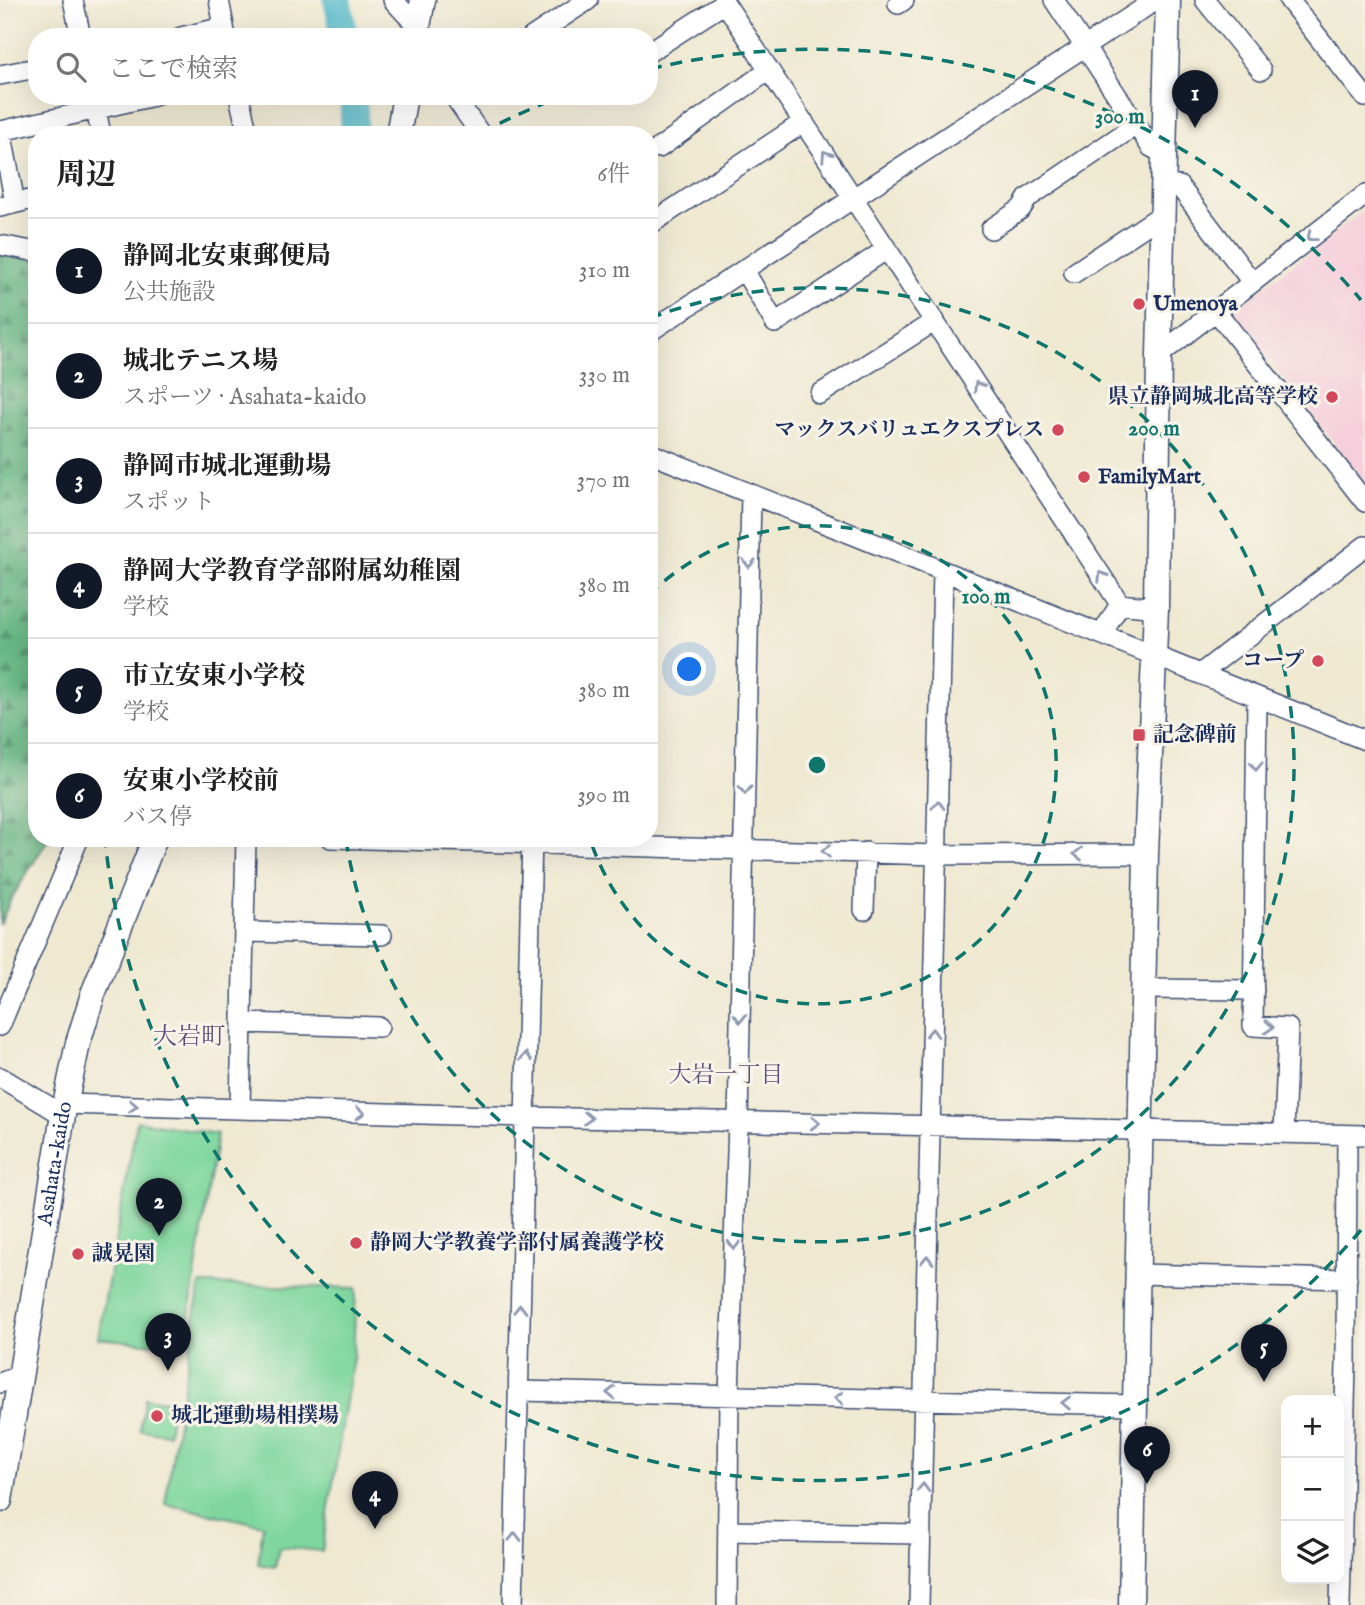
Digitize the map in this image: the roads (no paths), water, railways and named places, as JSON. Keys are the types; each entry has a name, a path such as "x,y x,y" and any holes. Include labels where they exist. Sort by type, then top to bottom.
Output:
{"street":[{"path":"73,0 78,28"},
{"path":"219,0 224,28"},
{"path":"393,0 414,28"},
{"path":"418,28 423,0"},
{"path":"546,28 588,0"},
{"path":"1054,0 1151,148 1164,154"},
{"path":"658,326 1156,0"},
{"path":"1132,1605 1146,854 1156,608 1168,0"},
{"path":"1205,0 1261,70"},
{"path":"1289,0 1365,97"},
{"path":"658,46 724,1 1121,604"},
{"path":"0,75 28,70"},
{"path":"659,148 769,70"},
{"path":"28,200 7,205 1,131 87,105"},
{"path":"94,105 99,126"},
{"path":"241,105 246,126"},
{"path":"400,126 403,105"},
{"path":"460,105 475,126"},
{"path":"658,219 804,122"},
{"path":"991,229 1021,209 1028,198 1136,125"},
{"path":"1163,186 1179,186 1252,282"},
{"path":"1159,355 1365,195"},
{"path":"1074,273 1163,214"},
{"path":"0,245 28,250"},
{"path":"744,270 775,324 887,249"},
{"path":"1216,310 1365,502"},
{"path":"820,394 935,321"},
{"path":"658,457 1365,740"},
{"path":"727,1605 729,1395 738,1121 751,495"},
{"path":"1200,674 1365,546"},
{"path":"919,1605 943,572"},
{"path":"1121,604 1156,608"},
{"path":"1102,634 1121,604"},
{"path":"1257,697 1253,1026 1287,1028 1284,1133"},
{"path":"658,845 937,855 1146,854"},
{"path":"0,1026 75,847"},
{"name":"Asahata-kaido","path":"0,1500 10,1379 78,1042 93,993 151,847"},
{"path":"240,1109 246,847"},
{"path":"513,1605 532,847"},
{"path":"864,910 866,852"},
{"path":"244,932 382,935"},
{"path":"1144,989 1254,990"},
{"path":"242,1023 379,1027"},
{"path":"0,1077 64,1109 240,1109 1356,1135 1347,1279 1355,1364 1340,1605"},
{"path":"1137,1274 1347,1279"},
{"path":"519,1391 1134,1405"},
{"path":"728,1531 921,1534"}],"waterway":[{"path":"337,0 343,28"},
{"path":"354,105 354,126"}],"place":[{"name":"静岡北安東郵便局","path":"1195,128"},
{"name":"Umenoya","path":"1139,304"},
{"name":"県立静岡城北高等学校","path":"1332,397"},
{"name":"マックスバリュエクスプレス","path":"1058,430"},
{"name":"FamilyMart","path":"1084,477"},
{"name":"コープ","path":"1318,661"},
{"name":"記念碑前","path":"1139,735"},
{"name":"城北テニス場","path":"159,1236"},
{"name":"静岡大学教養学部付属養護学校","path":"356,1243"},
{"name":"誠晃園","path":"78,1254"},
{"name":"静岡市城北運動場","path":"168,1371"},
{"name":"市立安東小学校","path":"1264,1382"},
{"name":"城北運動場相撲場","path":"157,1416"},
{"name":"安東小学校前","path":"1147,1484"},
{"name":"静岡大学教育学部附属幼稚園","path":"375,1529"}],"district":[{"name":"大岩町","path":"189,1037"},
{"name":"大岩一丁目","path":"726,1075"}]}
